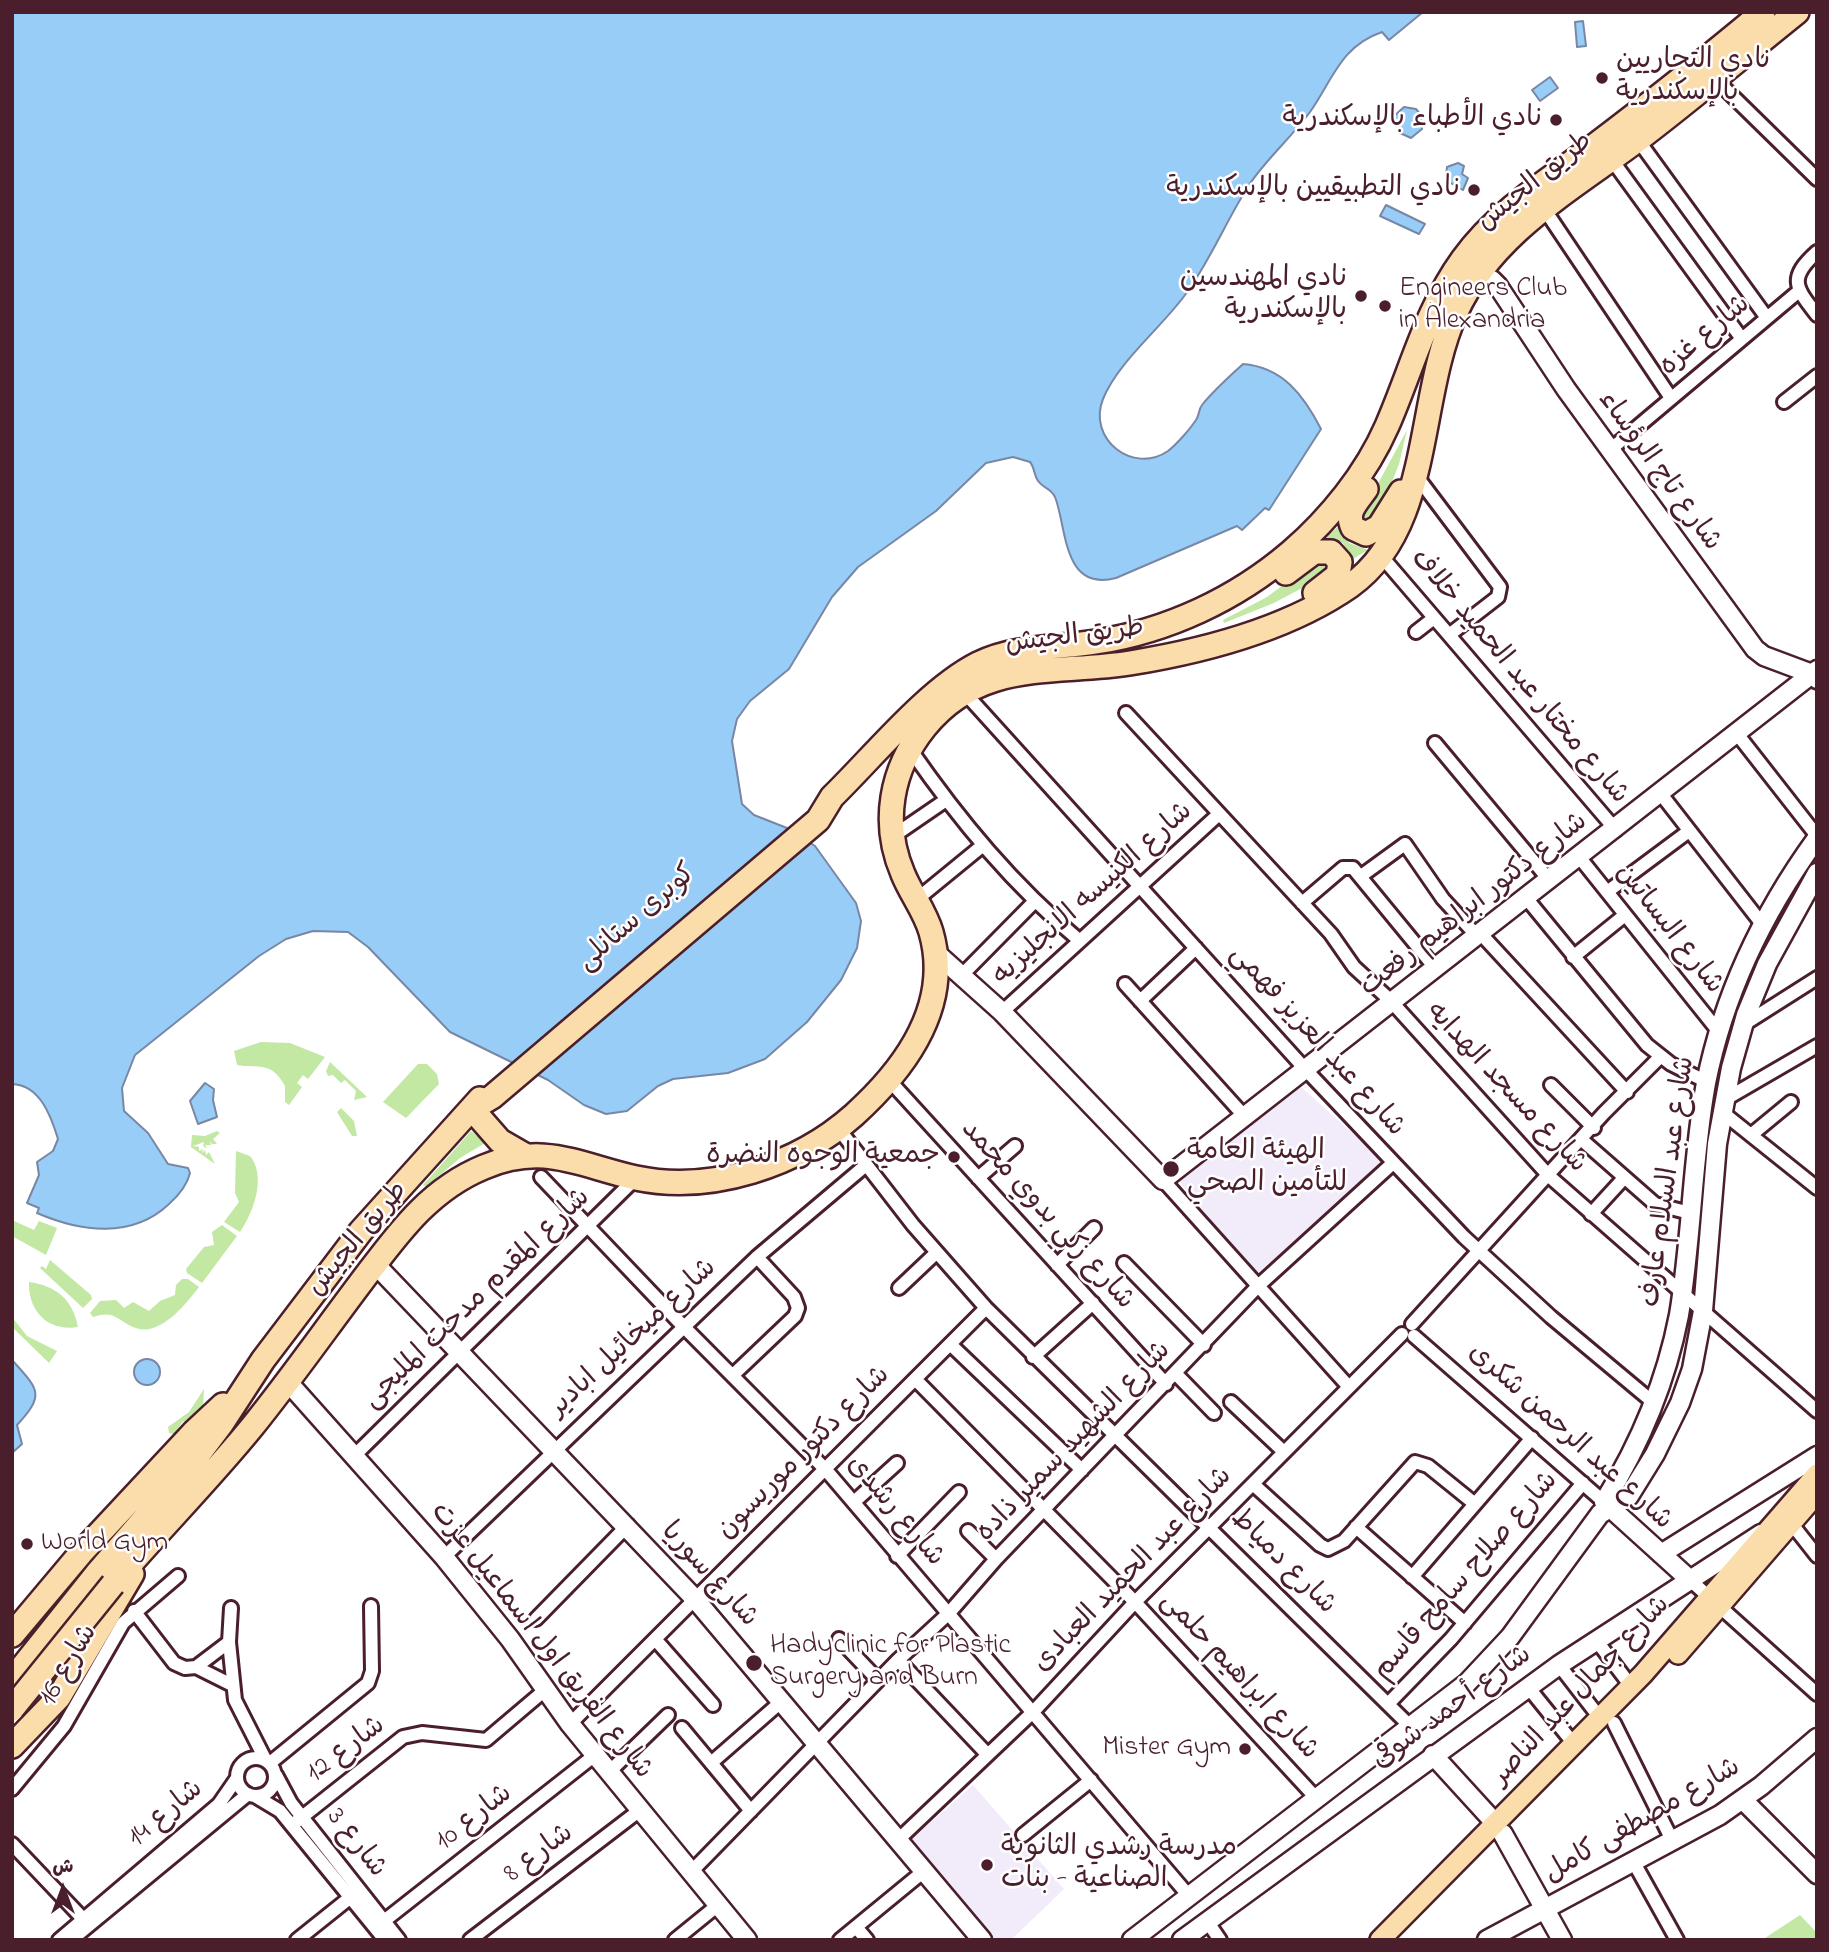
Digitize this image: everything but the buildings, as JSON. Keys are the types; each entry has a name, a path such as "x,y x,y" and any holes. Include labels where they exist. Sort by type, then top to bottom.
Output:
{"highway":[{"name":"طريق الجيش","path":"834,795 921,709 977,665 1022,650 1126,636 1214,604 1270,569 1310,534 1345,494 1386,430 1430,314 1452,274 1480,238 1514,206 1660,96 1763,12"},
{"name":"طريق الجيش","path":"12,1709 113,1584 252,1428 408,1220 431,1198 457,1180 485,1167 526,1156 561,1156 636,1178 690,1182 743,1173 792,1155 838,1128 889,1080 913,1048 926,1021 934,991 935,951 928,924 899,866 892,837 894,791 911,748 926,726 964,692 987,681 1026,671 1103,667 1160,657 1288,620 1349,586 1383,558 1408,503 1437,362 1453,317 1476,276 1503,243 1716,80 1797,12"},
{"path":"1386,430 1373,475 1350,514 1353,528 1366,534 1375,531 1415,474"},
{"path":"1214,604 1270,583 1318,551 1335,554 1340,566 1336,579 1311,596 1288,620"},
{"name":"كوبرى ستانلى","path":"483,1100 818,820 834,795"},
{"name":"طريق الجيش","path":"12,1680 99,1571 177,1481 361,1231 436,1144 483,1100"},
{"path":"483,1100 500,1141 526,1156"},
{"path":"12,1635 81,1553 193,1433 244,1388"},
{"path":"12,1746 59,1697 150,1544"},
{"path":"12,1699 29,1713 43,1713"}],"main road":[{"name":"شارع جمال عبد الناصر","path":"1499,1829 1574,1744 1607,1720 1631,1686 1791,1523 1814,1483"},
{"name":"شارع جمال عبد الناصر","path":"1385,1939 1607,1720 1713,1603 1763,1532 1814,1483"}],"street":[{"path":"1716,80 1815,175"},
{"path":"1638,140 1767,318"},
{"path":"1612,160 1742,339"},
{"path":"1545,209 1671,398"},
{"path":"1817,252 1800,268 1797,279 1799,291 1817,315"},
{"name":"شارع تاج الرؤساء","path":"1476,276 1492,280 1498,286 1610,450 1755,649 1764,656 1815,675"},
{"name":"شارع غزه","path":"1610,450 1799,291"},
{"path":"1784,402 1817,376"},
{"path":"1415,474 1500,586 1498,597 1449,635"},
{"name":"شارع مختار عبد الحميد خلاف","path":"1383,558 1616,830"},
{"path":"1416,632 1434,618"},
{"name":"شارع دكتور ابراهيم رفعت","path":"1163,1180 1815,675"},
{"name":"شارع عبد العزيز فهمي","path":"964,692 1306,1070 1479,1252 1654,1403"},
{"name":"شارع مسجد الهدايه","path":"1126,713 1302,903 1354,967 1393,1003 1549,1176 1817,1411"},
{"path":"1738,735 1817,837"},
{"path":"1436,743 1550,881"},
{"path":"911,748 946,800 982,846 1035,901 1080,941"},
{"path":"1661,794 1762,924"},
{"path":"892,837 946,800"},
{"name":"شارع الكنيسه الانجليزيه","path":"1002,1012 1219,814"},
{"path":"1607,892 1689,831"},
{"name":"شارع عبد السلام عارف","path":"1607,1504 1633,1452 1665,1372 1681,1293 1707,1082 1731,993 1762,924 1817,837"},
{"path":"1361,876 1405,844 1443,899 1627,1092"},
{"path":"916,900 982,846"},
{"name":"شارع البساتين","path":"1580,858 1719,1032"},
{"path":"1302,903 1346,867 1353,868 1436,970"},
{"name":"شارع عبد السلام عارف","path":"1607,1504 1629,1496 1664,1436 1692,1369 1703,1311 1723,1106 1743,1025 1767,964 1817,873"},
{"path":"1527,899 1635,1032 1661,1056 1707,1082"},
{"path":"962,975 1035,901"},
{"path":"1573,957 1625,915"},
{"path":"1140,1001 1196,948"},
{"path":"935,951 1002,1012 1163,1180 1349,1387"},
{"path":"1743,1025 1817,978"},
{"path":"1125,984 1245,1118"},
{"path":"1814,1051 1723,1106 1751,1135 1817,1188"},
{"name":"شارع عبد الحميد العبادى","path":"898,1840 1034,1711 1135,1602 1349,1387 1410,1331 1479,1252 1661,1056"},
{"name":"شارع زكي بدوي محمد","path":"889,1080 1166,1384"},
{"path":"1550,1085 1594,1128"},
{"path":"1751,1135 1791,1102"},
{"name":"شارع دمياط","path":"838,1128 936,1253 986,1308 1033,1357 1117,1434 1411,1727"},
{"path":"1582,1140 1655,1204 1690,1213"},
{"path":"978,1178 1015,1146"},
{"name":"شارع الشهيد سمير ذاده","path":"691,1872 878,1680 948,1613 996,1559 1258,1286 1393,1163"},
{"name":"شارع ميخائيل ابادير","path":"444,1557 757,1257 866,1166"},
{"name":"شارع رشدى","path":"541,1177 683,1326 826,1470 1189,1896"},
{"name":"شارع المقدم مدحت المليجى","path":"354,1456 636,1178"},
{"path":"1591,1214 1624,1178"},
{"path":"1057,1265 1094,1228"},
{"path":"899,1288 936,1253"},
{"path":"733,1375 795,1316 798,1308 794,1297 757,1257"},
{"path":"1124,1263 1204,1345"},
{"name":"شارع سوريا","path":"375,1264 628,1525 695,1599 982,1940"},
{"path":"1033,1357 1093,1303"},
{"name":"شارع دكتور موريسون","path":"570,1724 986,1308"},
{"name":"شارع عبد الرحمن شكرى","path":"1410,1331 1689,1579"},
{"path":"950,1343 1082,1470"},
{"path":"1176,1374 1214,1413"},
{"name":"شارع ابراهيم حلمى","path":"915,1379 1135,1602 1317,1799"},
{"name":"شارع الفريق اول اسماعيل عزت","path":"287,1381 444,1557 510,1639 570,1724 747,1940"},
{"path":"1231,1402 1284,1452"},
{"path":"1412,1577 1532,1438"},
{"path":"1661,1554 1817,1456"},
{"path":"1253,1484 1324,1548 1337,1547 1415,1462 1425,1464 1475,1504"},
{"path":"854,1502 897,1463"},
{"name":"شارع صلاح سامح قاسم","path":"1388,1704 1465,1623 1583,1483"},
{"path":"897,1556 959,1492"},
{"name":"شارع أحمد شوقى","path":"1132,1940 1466,1684 1497,1653 1607,1504"},
{"path":"1791,1523 1817,1556"},
{"path":"536,1619 628,1525"},
{"path":"1356,1527 1465,1623"},
{"path":"968,1531 996,1559"},
{"name":"شارع أحمد شوقى","path":"1182,1940 1559,1665 1763,1532"},
{"name":"شارع 16","path":"12,1789 64,1726 112,1641 134,1611 178,1576"},
{"path":"1689,1579 1817,1694"},
{"path":"270,1766 368,1683 372,1671 371,1606"},
{"name":"شارع 3","path":"231,1608 229,1642 232,1685 239,1710 297,1821 355,1894 385,1940"},
{"path":"134,1611 174,1663 185,1668 196,1667 232,1685"},
{"path":"655,1639 713,1705"},
{"path":"839,1639 878,1680"},
{"path":"1595,1640 1631,1686"},
{"path":"196,1667 229,1642"},
{"path":"898,1660 987,1754"},
{"path":"1559,1665 1607,1720 1672,1840"},
{"path":"1528,1687 1574,1744"},
{"name":"شارع 12","path":"297,1821 403,1737 422,1733 486,1740 545,1690"},
{"path":"711,1763 782,1701"},
{"path":"609,1772 668,1715"},
{"path":"682,1728 751,1811"},
{"name":"شارع مصطفى كامل","path":"1487,1940 1743,1801 1817,1738"},
{"name":"شارع 10","path":"384,1921 595,1755"},
{"path":"1433,1755 1499,1829 1562,1940"},
{"name":"شارع 14","path":"59,1940 86,1922 251,1795 268,1793 270,1766 245,1761 237,1779 219,1804 86,1922 71,1940"},
{"name":"شارع 3","path":"237,1779 251,1795 297,1821"},
{"path":"1023,1835 1091,1780"},
{"path":"1743,1801 1815,1868"},
{"name":"شارع 8","path":"470,1940 640,1810"},
{"path":"12,1844 86,1922"},
{"path":"1633,1861 1677,1940"},
{"path":"840,1940 924,1871"},
{"path":"297,1940 355,1894"},
{"name":"شارع 3","path":"355,1894 384,1921 399,1940"},
{"path":"675,1940 718,1905"},
{"path":"1207,1921 1220,1940"},
{"path":"856,1927 867,1940"}],"shaded area":[{"path":"1301,1087 1387,1164 1255,1275 1176,1177"},
{"name":"مدرسة رشدي الثانوية الصناعية - بنات","path":"973,1785 1064,1889 1011,1940 994,1940 911,1840"}],"green space":[{"path":"1407,430 1399,464 1378,517 1366,520 1361,515"},
{"path":"1338,527 1349,543 1368,550 1351,560 1343,543 1325,537"},
{"path":"1314,562 1322,563 1326,568 1321,578 1274,603 1224,623 1223,620 1267,597"},
{"path":"261,1042 290,1043 325,1057 308,1079 303,1075 297,1083 302,1087 289,1105 285,1102 285,1086 275,1072 264,1067 237,1065 234,1051"},
{"path":"330,1062 367,1097 354,1100 356,1091 345,1080 341,1083 333,1075 328,1076 326,1071"},
{"path":"418,1064 427,1064 437,1074 439,1084 406,1118 383,1102"},
{"path":"341,1108 354,1121 357,1136 352,1136 337,1112"},
{"path":"217,1131 220,1133 213,1139 217,1144 210,1141 211,1145 205,1145 207,1149 203,1146 204,1142 193,1146 199,1147 199,1151 203,1149 202,1153 205,1150 206,1155 209,1152 215,1164 191,1147 192,1135 205,1136"},
{"path":"471,1131 485,1143 460,1158 426,1187 423,1185"},
{"path":"236,1151 250,1156 255,1165 258,1184 253,1205 240,1232 224,1222 239,1202 235,1193"},
{"path":"12,1220 34,1230 39,1221 57,1228 46,1255 12,1236"},
{"path":"222,1225 237,1236 202,1283 187,1273 186,1269 204,1247 214,1245 212,1232"},
{"path":"50,1260 91,1295 92,1299 83,1308 40,1268 42,1266 46,1269"},
{"path":"182,1279 188,1279 199,1287 171,1318 152,1328 133,1327 114,1316 106,1314 93,1317 90,1313 100,1301 116,1300 124,1308 133,1302 149,1311 160,1301 175,1295 176,1285"},
{"path":"29,1282 48,1287 62,1296 72,1309 78,1327 58,1326 42,1317 32,1302"},
{"path":"12,1317 27,1336 57,1351 49,1363 12,1327"},
{"path":"204,1389 203,1407 187,1425 183,1421 174,1434 169,1433 168,1427 189,1412"},
{"path":"1800,1915 1817,1933 1817,1940 1762,1940"}],"water":[{"path":"12,12 1423,12 1389,40 1382,32 1368,38 1347,55 1310,112 1249,185 1185,295 1129,359 1103,399 1101,427 1107,439 1116,449 1141,459 1168,451 1196,420 1202,405 1243,364 1257,366 1281,377 1307,405 1321,429 1269,510 1265,508 1242,530 1237,526 1116,578 1098,580 1085,575 1076,566 1065,540 1055,497 1037,480 1030,462 1013,457 986,463 936,511 858,567 832,597 789,669 750,701 737,719 732,741 742,804 754,815 787,828 815,846 856,903 861,921 857,948 841,980 807,1022 765,1059 728,1073 673,1079 658,1086 627,1111 606,1114 584,1105 548,1080 450,1032 368,947 348,932 313,931 286,939 259,956 135,1055 122,1088 124,1111 148,1133 168,1164 188,1168 190,1173 179,1194 155,1215 139,1223 106,1229 54,1220 37,1213 39,1208 27,1203 39,1175 37,1162 53,1151 58,1139 43,1103 30,1090 12,1084"},
{"path":"1583,21 1586,46 1577,47 1575,22"},
{"path":"1550,77 1558,88 1540,101 1532,90"},
{"path":"1404,107 1416,109 1421,115 1422,129 1411,138 1400,133 1393,117"},
{"path":"1458,163 1464,166 1462,174 1468,178 1463,190 1449,182 1446,175 1447,167"},
{"path":"1386,205 1425,224 1419,234 1380,216"},
{"path":"205,1083 214,1089 213,1100 217,1117 198,1124 190,1101"},
{"path":"147,1359 156,1363 160,1372 156,1381 147,1385 138,1381 134,1372 138,1363"},
{"path":"12,1360 33,1385 35,1398 17,1425 22,1444 12,1453"}],"place":[{"name":"نادي التجاريين بالإسكندرية","path":"1602,78"},
{"name":"نادي الأطباء بالإسكندرية","path":"1556,120"},
{"name":"نادي التطبيقيين بالإسكندرية","path":"1474,190"},
{"name":"نادي المهندسين بالإسكندرية","path":"1361,296"},
{"name":"Engineers Club in Alexandria","path":"1385,306"},
{"name":"جمعية الوجوه النضرة","path":"954,1157"},
{"name":"الهيئة العامة للتأمين الصحي","path":"1171,1169"},
{"name":"World Gym","path":"27,1544"},
{"name":"Hadyclinic for Plastic Surgery and Burn","path":"754,1663"},
{"name":"Mister Gym","path":"1245,1749"},
{"name":"مدرسة رشدي الثانوية الصناعية - بنات","path":"987,1865"}]}
